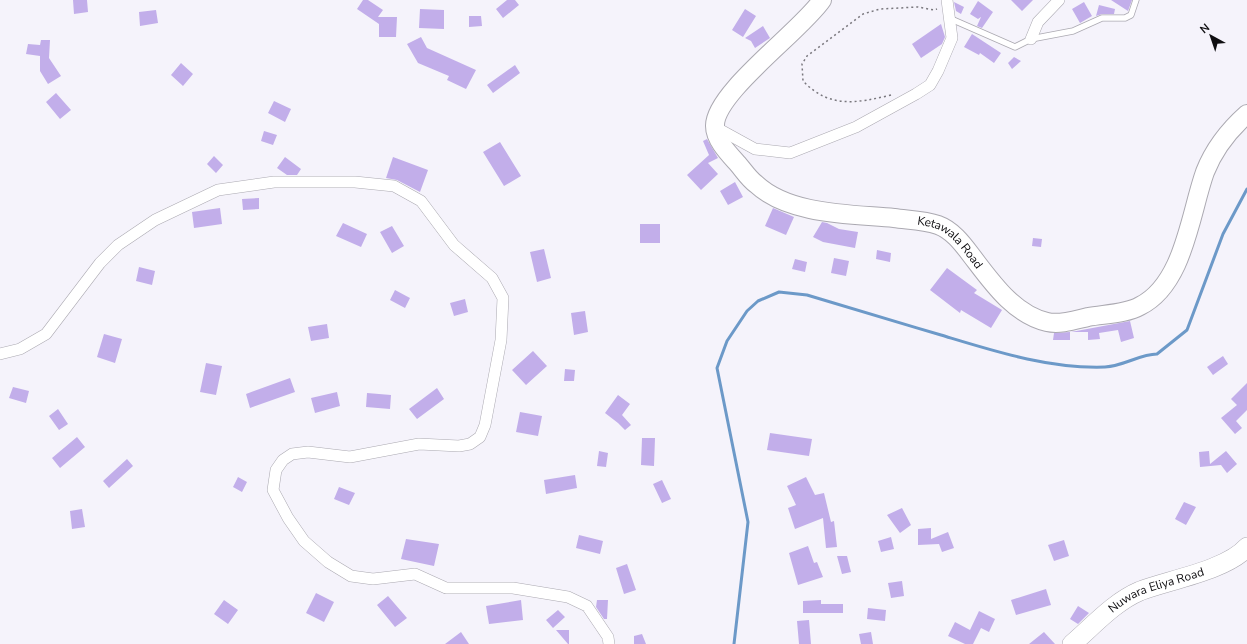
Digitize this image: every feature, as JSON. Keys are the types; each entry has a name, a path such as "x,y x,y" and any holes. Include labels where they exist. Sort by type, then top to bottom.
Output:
{"highway":[{"name":"Nuwara Eliya Road","path":"1072,644 1124,600 1139,592 1219,565 1247,547"}],"main road":[{"path":"715,126 718,114 732,92 822,0"},
{"name":"Ketawala Road","path":"715,126 720,140 727,152 756,185 775,198 812,210 927,222 938,225 956,237 995,287 1010,301 1026,312 1048,322 1064,322 1138,308 1152,299 1164,288 1170,277 1192,220 1205,173 1215,152 1227,134 1247,114"}],"street":[{"path":"1031,39 1038,22 1059,0"},
{"path":"715,126 755,149 790,153 856,127 930,85 938,71 952,38 951,19 947,4"},
{"path":"0,354 20,349 46,334 100,263 118,245 154,220 218,190 274,182 355,182 394,186 422,201 454,245 492,278 503,298 501,340 485,425 480,437 470,444 458,446 419,444 350,457 308,452 292,454 283,460 276,470 273,490 288,518 304,540 328,562 351,576 373,579 415,574 446,588 513,588 568,597 587,606 608,637 609,644"}],"lane":[{"path":"951,19 1015,47 1031,39 1073,31 1102,18 1125,18 1131,15 1136,0"}],"path":[{"path":"892,95 860,102 844,102 820,95 803,81 802,64 807,56 863,14 880,9 918,7 934,10 947,4"}],"building":[{"path":"73,0 87,0 88,12 74,14"},
{"path":"363,0 368,0 383,10 378,17 397,17 396,37 379,37 379,24 357,9"},
{"path":"507,0 515,0 519,5 503,18 496,9"},
{"path":"1011,0 1033,0 1022,11"},
{"path":"1111,0 1132,0 1128,11"},
{"path":"978,1 993,12 982,28 977,26 981,17 978,19 970,14"},
{"path":"954,2 964,7 961,14 956,11"},
{"path":"1084,2 1092,16 1080,23 1072,9"},
{"path":"1099,5 1115,9 1114,14 1102,14 1096,16"},
{"path":"420,9 444,10 444,29 419,28"},
{"path":"745,9 756,16 743,37 732,30"},
{"path":"156,10 158,23 140,26 139,12"},
{"path":"469,16 481,16 482,26 469,27"},
{"path":"941,24 945,37 942,44 921,58 912,44"},
{"path":"763,26 770,38 755,48 751,41 745,38"},
{"path":"972,34 1001,53 994,63 980,53 979,55 964,47"},
{"path":"421,37 427,48 476,70 466,89 447,80 449,76 418,63 407,44"},
{"path":"41,40 50,40 49,58 61,76 48,84 40,71 40,56 26,54 28,44 40,45"},
{"path":"1014,57 1021,61 1012,69 1008,63"},
{"path":"181,63 193,74 183,86 171,75"},
{"path":"515,65 520,73 493,93 487,85"},
{"path":"56,93 71,110 60,119 46,102"},
{"path":"274,101 291,109 285,122 268,113"},
{"path":"264,131 277,135 273,145 261,141"},
{"path":"707,139 718,158 708,163 718,174 701,190 687,175 709,155 703,141"},
{"path":"500,142 521,176 504,186 483,152"},
{"path":"214,156 223,165 216,173 207,164"},
{"path":"285,157 301,169 297,175 287,175 277,168"},
{"path":"393,157 428,170 420,192 397,180 386,178"},
{"path":"735,182 743,197 728,205 720,191"},
{"path":"259,198 259,209 243,210 242,199"},
{"path":"220,208 222,224 194,228 192,212"},
{"path":"773,208 794,217 786,235 765,226"},
{"path":"822,222 839,229 858,232 855,248 823,242 813,237"},
{"path":"343,223 367,234 361,247 336,236"},
{"path":"640,224 660,224 660,243 640,243"},
{"path":"392,226 404,246 392,253 380,232"},
{"path":"1033,238 1042,239 1041,247 1032,246"},
{"path":"544,249 551,278 537,282 530,252"},
{"path":"877,250 891,253 890,262 876,259"},
{"path":"834,258 849,261 846,276 831,273"},
{"path":"795,259 807,262 805,272 792,269"},
{"path":"139,267 155,271 152,285 136,281"},
{"path":"947,268 977,290 974,293 1002,310 991,328 961,310 960,313 930,290"},
{"path":"395,290 410,298 405,308 390,300"},
{"path":"465,299 468,312 454,316 450,303"},
{"path":"585,311 588,332 574,335 571,313"},
{"path":"1130,321 1134,338 1121,342 1118,330 1099,333 1100,339 1088,340 1088,332 1071,332"},
{"path":"327,324 329,338 311,341 308,327"},
{"path":"1070,332 1070,340 1053,340 1054,333"},
{"path":"104,334 122,339 115,363 97,357"},
{"path":"533,351 547,366 526,385 512,370"},
{"path":"1223,356 1228,364 1213,375 1207,367"},
{"path":"206,363 222,366 216,395 200,392"},
{"path":"565,369 575,370 574,381 564,381"},
{"path":"290,378 295,392 250,408 246,394"},
{"path":"1247,383 1247,410 1236,421 1242,428 1235,434 1221,418 1237,405 1231,399"},
{"path":"13,387 29,391 26,403 9,398"},
{"path":"437,388 444,399 417,419 409,409"},
{"path":"337,392 340,406 315,413 311,398"},
{"path":"367,393 391,395 390,409 366,407"},
{"path":"618,395 630,404 622,415 631,425 625,430 605,413"},
{"path":"58,409 68,424 59,430 49,416"},
{"path":"520,412 542,416 538,436 516,432"},
{"path":"770,433 812,439 809,456 767,450"},
{"path":"77,437 85,447 60,468 52,458"},
{"path":"642,438 655,438 654,466 641,465"},
{"path":"599,451 608,453 606,467 597,466"},
{"path":"1209,451 1210,464 1226,451 1237,464 1227,473 1221,465 1200,467 1199,452"},
{"path":"127,459 133,466 109,488 103,481"},
{"path":"575,475 577,488 546,494 544,480"},
{"path":"238,477 247,482 242,492 233,487"},
{"path":"806,477 815,495 824,493 831,522 834,521 837,547 826,548 823,518 795,529 788,508 796,505 787,486"},
{"path":"662,480 671,499 662,503 653,484"},
{"path":"339,487 355,493 349,505 334,499"},
{"path":"1184,502 1196,507 1186,525 1175,519"},
{"path":"902,508 911,525 900,533 887,515"},
{"path":"82,509 85,527 72,529 70,511"},
{"path":"931,528 931,539 948,532 954,548 942,552 939,544 918,545 918,529"},
{"path":"579,535 603,541 600,554 576,548"},
{"path":"891,537 894,549 881,552 878,541"},
{"path":"406,539 439,544 434,566 401,559"},
{"path":"1064,540 1069,556 1054,561 1048,545"},
{"path":"808,546 814,563 817,562 823,577 798,585 789,553"},
{"path":"837,556 847,556 851,572 842,574"},
{"path":"627,564 636,590 624,594 616,568"},
{"path":"902,581 904,596 891,598 888,583"},
{"path":"1046,589 1051,605 1016,615 1011,600"},
{"path":"316,593 334,602 324,622 306,613"},
{"path":"388,596 407,618 395,627 377,605"},
{"path":"224,600 238,610 228,624 214,614"},
{"path":"521,600 523,620 489,624 486,606"},
{"path":"597,600 608,600 607,619 604,619 596,607"},
{"path":"821,600 821,604 843,604 843,613 803,613 803,601"},
{"path":"1078,606 1089,613 1078,624 1070,619"},
{"path":"868,608 886,610 885,621 867,619"},
{"path":"558,610 565,617 553,628 546,620"},
{"path":"979,611 995,619 989,632 981,628 973,644 965,644 948,636 955,622 970,630"},
{"path":"809,620 811,644 799,644 797,621"},
{"path":"556,630 569,630 569,644 568,644"},
{"path":"461,632 469,644 445,644"},
{"path":"871,632 873,644 861,644 859,634"},
{"path":"1044,632 1055,644 1029,644"},
{"path":"642,634 646,644 634,644 634,636"}],"waterway":[{"path":"734,644 748,522 717,368 727,341 747,311 758,301 779,292 807,295 1022,358 1084,367 1119,365 1144,356 1157,354 1187,330 1223,234 1247,189"}]}
